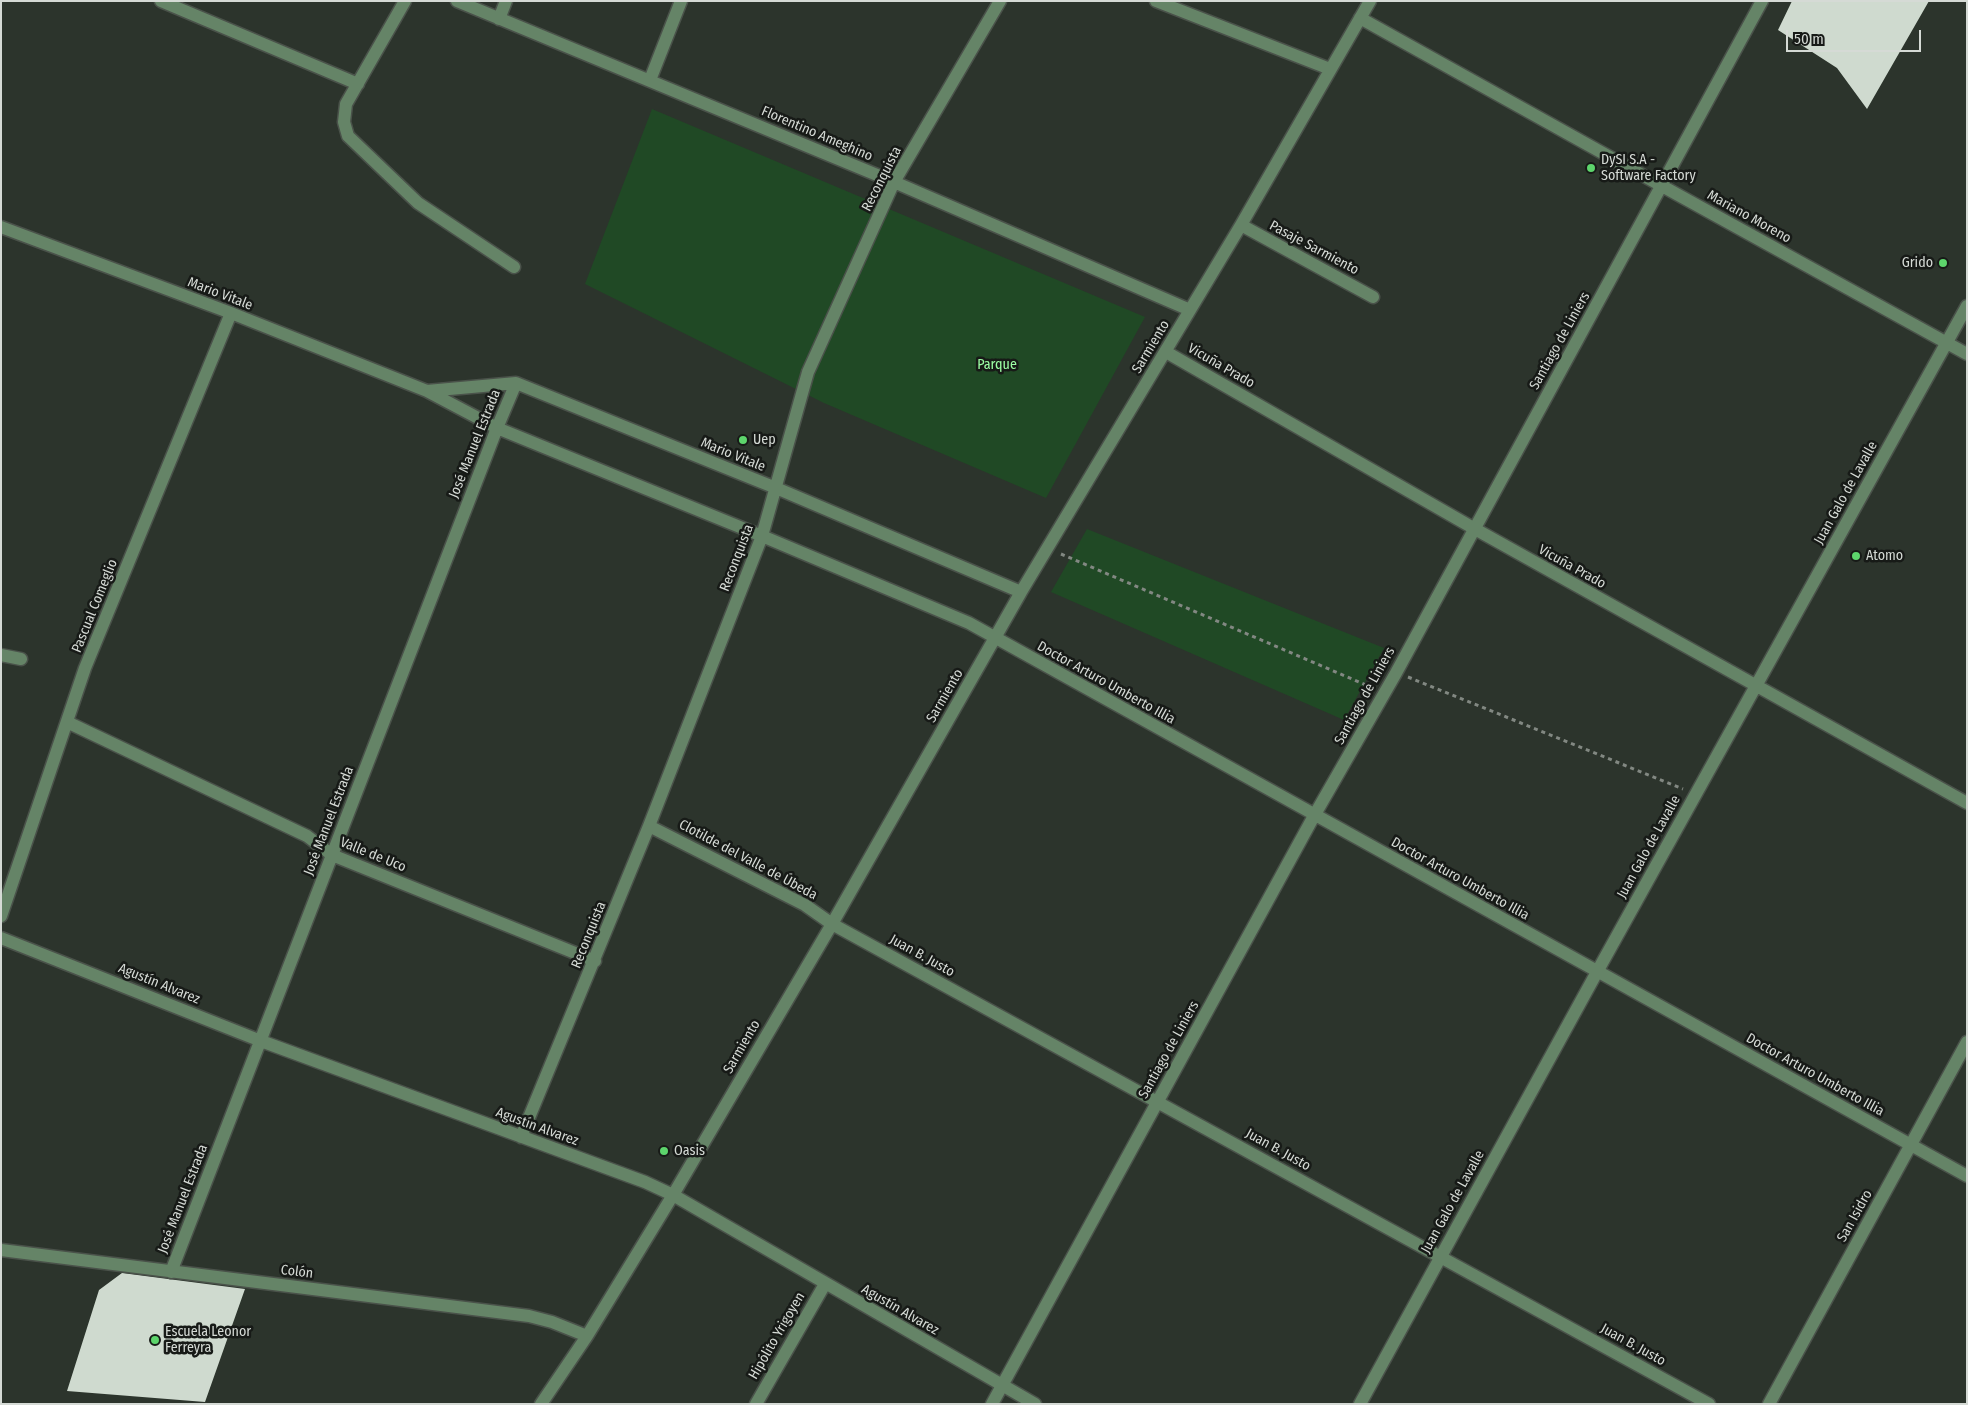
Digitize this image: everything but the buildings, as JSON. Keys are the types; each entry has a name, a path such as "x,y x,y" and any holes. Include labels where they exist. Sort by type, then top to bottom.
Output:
{"street":[{"path":"161,1 358,84"},
{"path":"404,1 346,104 344,122 348,136 418,203 514,267"},
{"name":"Florentino Ameghino","path":"457,1 894,182 1190,310"},
{"path":"499,18 506,1"},
{"path":"650,80 681,1"},
{"name":"Reconquista","path":"521,1137 595,961 762,536 808,372 894,182 1000,1"},
{"path":"1156,1 1330,69"},
{"name":"Sarmiento","path":"544,1403 587,1336 672,1195 832,924 1021,592 1166,352 1370,1"},
{"name":"Santiago de Liniers","path":"992,1404 1314,816 1385,693 1762,1"},
{"name":"Mariano Moreno","path":"1360,18 1967,354"},
{"name":"Pasaje Sarmiento","path":"1240,225 1372,297"},
{"name":"Mario Vitale","path":"1,227 230,313 427,392 497,428 969,623 995,639"},
{"name":"Juan Galo de Lavalle","path":"1360,1404 1597,972 1967,306"},
{"name":"Pascual Comeglio","path":"1,916 85,668 230,313"},
{"name":"Vicuña Prado","path":"1166,352 1474,529 1967,803"},
{"name":"Mario Vitale","path":"427,392 516,383 776,488 1021,592"},
{"name":"José Manuel Estrada","path":"172,1272 516,383"},
{"name":"Doctor Arturo Umberto Illia","path":"995,639 1967,1176"},
{"path":"1,656 21,659"},
{"name":"Valle de Uco","path":"67,722 306,836 332,855 595,961"},
{"name":"Clotilde del Valle de Úbeda","path":"649,826 805,905 832,924"},
{"name":"Juan B. Justo","path":"832,924 1709,1404"},
{"name":"Agustín Alvarez","path":"1,938 261,1041 645,1182 672,1195 1035,1404"},
{"name":"San Isidro","path":"1769,1404 1967,1042"},
{"name":"Colón","path":"1,1250 529,1316 552,1322 587,1336"},
{"name":"Hipólito Yrigoyen","path":"756,1404 825,1284"}],"path":[{"path":"1048,548 1385,693"},
{"path":"1396,672 1696,794"}],"green space":[{"name":"Parque","path":"652,109 1145,317 1046,498 824,403 585,284"},
{"path":"1087,529 1384,648 1344,720 1051,592"}],"place":[{"name":"DySI S.A - Software Factory","path":"1591,168"},
{"name":"Grido","path":"1943,263"},
{"name":"Uep","path":"743,440"},
{"name":"Atomo","path":"1856,556"},
{"name":"Oasis","path":"664,1151"},
{"name":"Escuela Leonor Ferreyra","path":"155,1340"}]}
